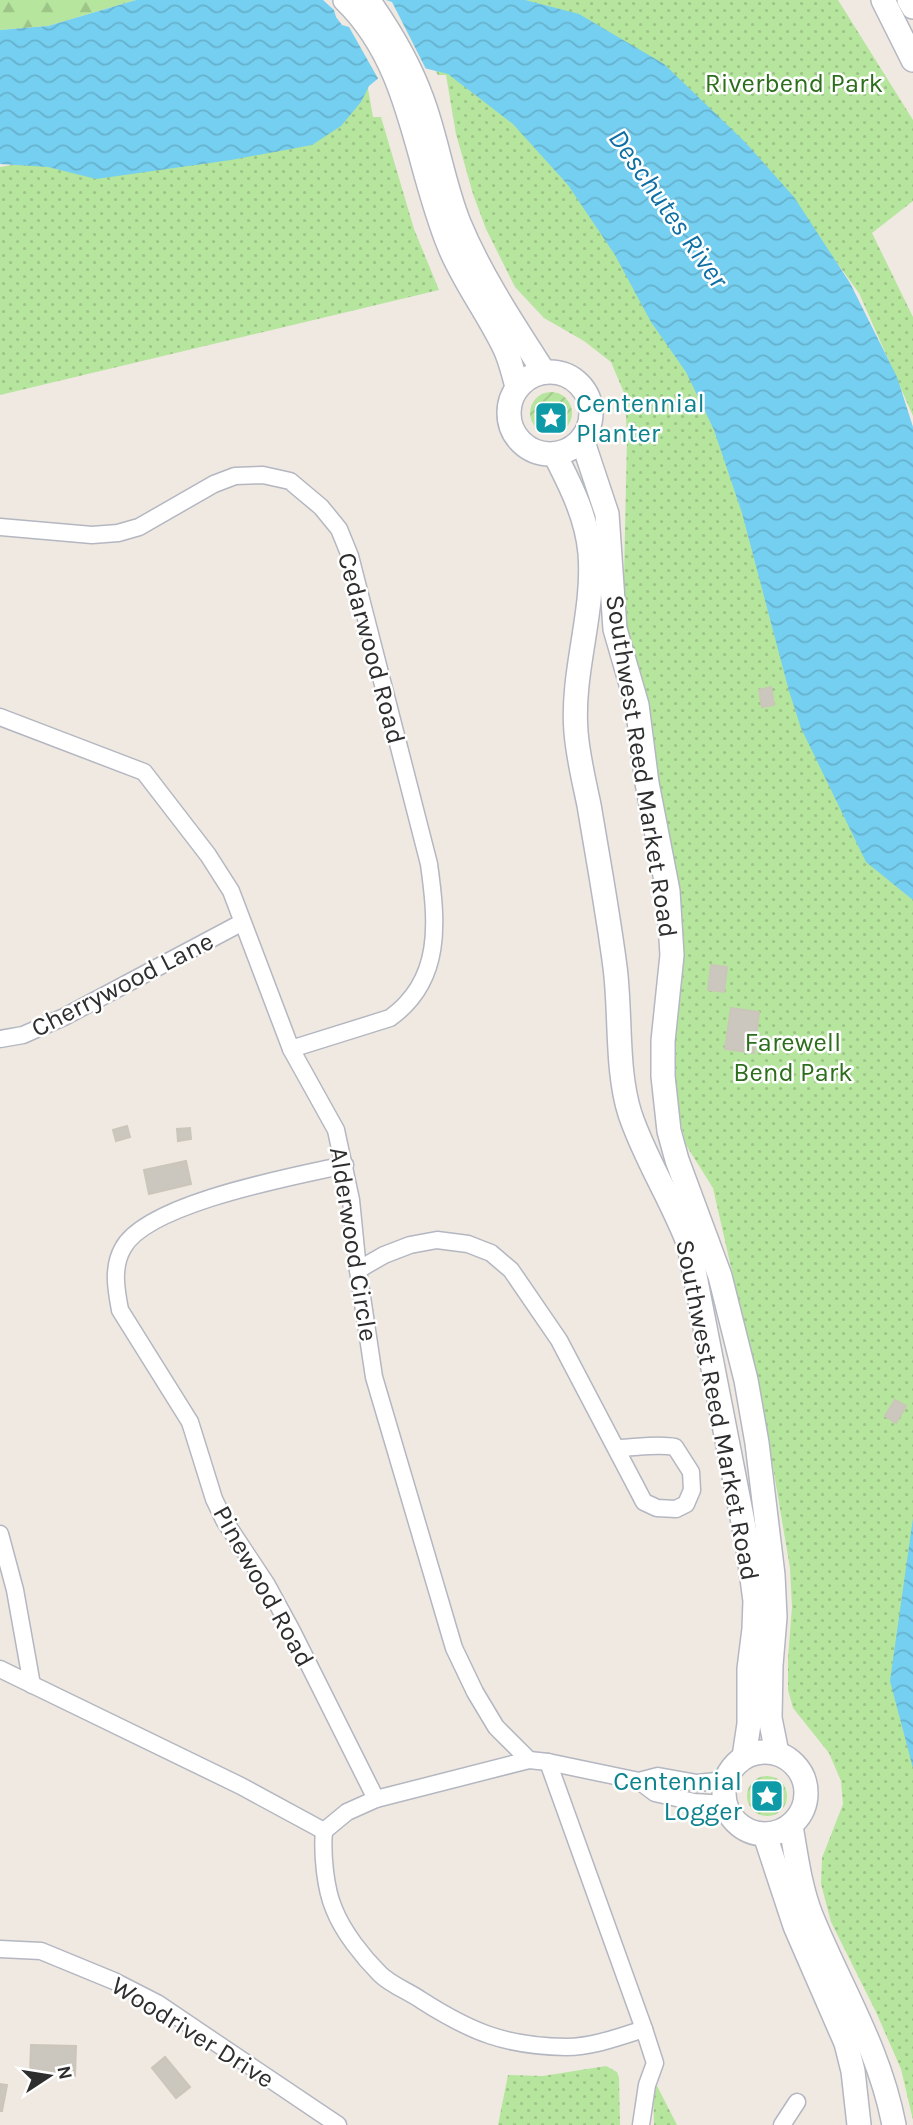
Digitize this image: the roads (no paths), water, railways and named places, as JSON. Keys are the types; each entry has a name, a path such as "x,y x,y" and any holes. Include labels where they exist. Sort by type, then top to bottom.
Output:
{"main road":[{"path":"345,0 379,43 396,74 449,220 544,372"},
{"path":"369,0 394,36 422,98 449,220 451,251 506,352 517,387"},
{"path":"883,0 913,60"},
{"path":"909,0 913,7"},
{"path":"544,372 571,378 582,387 589,399 590,420 582,439 575,447 555,454 541,454 528,449 517,439 510,427 508,413 510,399 517,387 525,380 544,372"},
{"name":"Southwest Reed Market Road","path":"582,439 607,514 615,629 637,705 647,783 668,891 673,955 663,1041 663,1076 669,1130 677,1160 720,1276 741,1358 757,1443 773,1575 775,1617 770,1718 777,1753"},
{"name":"Southwest Reed Market Road","path":"555,454 578,501 588,536 590,585 577,685 576,731 614,963 625,1093 631,1115 677,1214 688,1245 748,1548 755,1601 749,1669 749,1724 744,1757 730,1771 726,1780"},
{"path":"726,1780 725,1804 731,1816 740,1826 752,1832 765,1835 779,1832 791,1826 800,1816 807,1792 805,1779 789,1758 766,1751 744,1757"},
{"path":"791,1826 797,1864 811,1913 866,2032 881,2074 894,2125"},
{"path":"765,1835 795,1926 846,2043 853,2071 859,2125"}],"street":[{"name":"Cedarwood Road","path":"0,527 92,535 118,533 139,527 214,484 235,476 263,475 290,481 321,507 339,529 350,555 429,864 435,905 433,946 425,978 412,1000 402,1010 390,1018 291,1049"},
{"name":"Alderwood Circle","path":"0,717 144,772 214,864 231,891 291,1049 336,1130 352,1200 358,1270 374,1377 454,1648 496,1727 529,1760"},
{"name":"Cherrywood Lane","path":"0,1039 23,1035 64,1017 242,923"},
{"name":"Pinewood Road","path":"345,1165 223,1194 173,1212 142,1227 124,1245 116,1264 116,1289 120,1310 190,1422 214,1499 224,1520 267,1585 376,1799"},
{"path":"358,1270 384,1255 410,1245 437,1240 468,1244 491,1254 511,1270 559,1340 644,1502 657,1508 676,1509 686,1504 692,1490 691,1472 674,1447 660,1444 644,1448 616,1448"},
{"path":"0,1534 15,1590 32,1685"},
{"path":"0,1669 241,1786 324,1830"},
{"path":"644,2029 614,2039 568,2047 529,2044 492,2037 459,2024 382,1976 349,1935 333,1909 321,1855 324,1830 346,1812 376,1799 529,1760 639,1781 655,1793 694,1802 725,1804"},
{"path":"548,1762 655,2063 647,2085 641,2125"},
{"path":"639,1781 658,1776 697,1783 726,1780"},
{"name":"Woodriver Drive","path":"0,1950 41,1951 114,1981 157,2004 338,2125"},
{"path":"782,2125 797,2102"}],"water":[{"name":"Deschutes River","path":"136,0 525,0 579,14 664,64 745,142 794,197 850,283 897,377 913,427 913,900 866,862 801,728 742,513 714,430 686,372 651,322 615,255 568,185 513,124 448,74 416,66 386,72 369,86 361,102 341,126 312,145 231,160 96,179 48,167 0,164 0,30 48,26"},
{"path":"913,1518 913,1768 890,1681"}],"place":[{"name":"Centennial Planter","path":"551,418"},
{"name":"Centennial Logger","path":"767,1796"}],"park label":[{"name":"Riverbend Park","path":"794,83"},
{"name":"Farewell Bend Park","path":"793,1057"}]}
